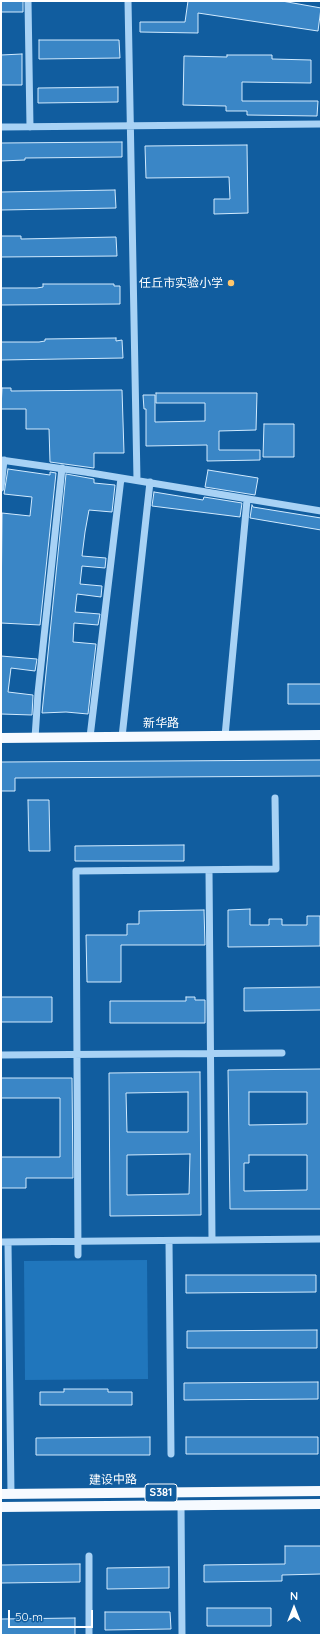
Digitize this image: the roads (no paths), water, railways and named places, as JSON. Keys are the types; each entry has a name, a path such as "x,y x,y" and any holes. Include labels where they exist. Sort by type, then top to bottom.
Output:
{"main road":[{"name":"新华路","path":"1,738 321,735"},
{"name":"建设中路","path":"6,1494 321,1491"},
{"name":"S381","path":"1,1507 321,1504"}],"street":[{"path":"28,1 30,127"},
{"path":"128,1 137,480"},
{"path":"1,127 321,124"},
{"path":"1,488 2,460 150,482 321,512"},
{"path":"35,738 38,692 62,468"},
{"path":"90,737 121,478"},
{"path":"122,737 150,482"},
{"path":"225,736 247,500"},
{"path":"78,1255 76,870 276,869 275,798"},
{"path":"209,870 212,1240"},
{"path":"1,1055 282,1053"},
{"path":"6,1494 5,1242 321,1239"},
{"path":"169,1240 171,1454"},
{"path":"181,1505 182,1635"},
{"path":"89,1556 89,1635"}],"place":[{"name":"任丘市实验小学","path":"231,283"}]}
